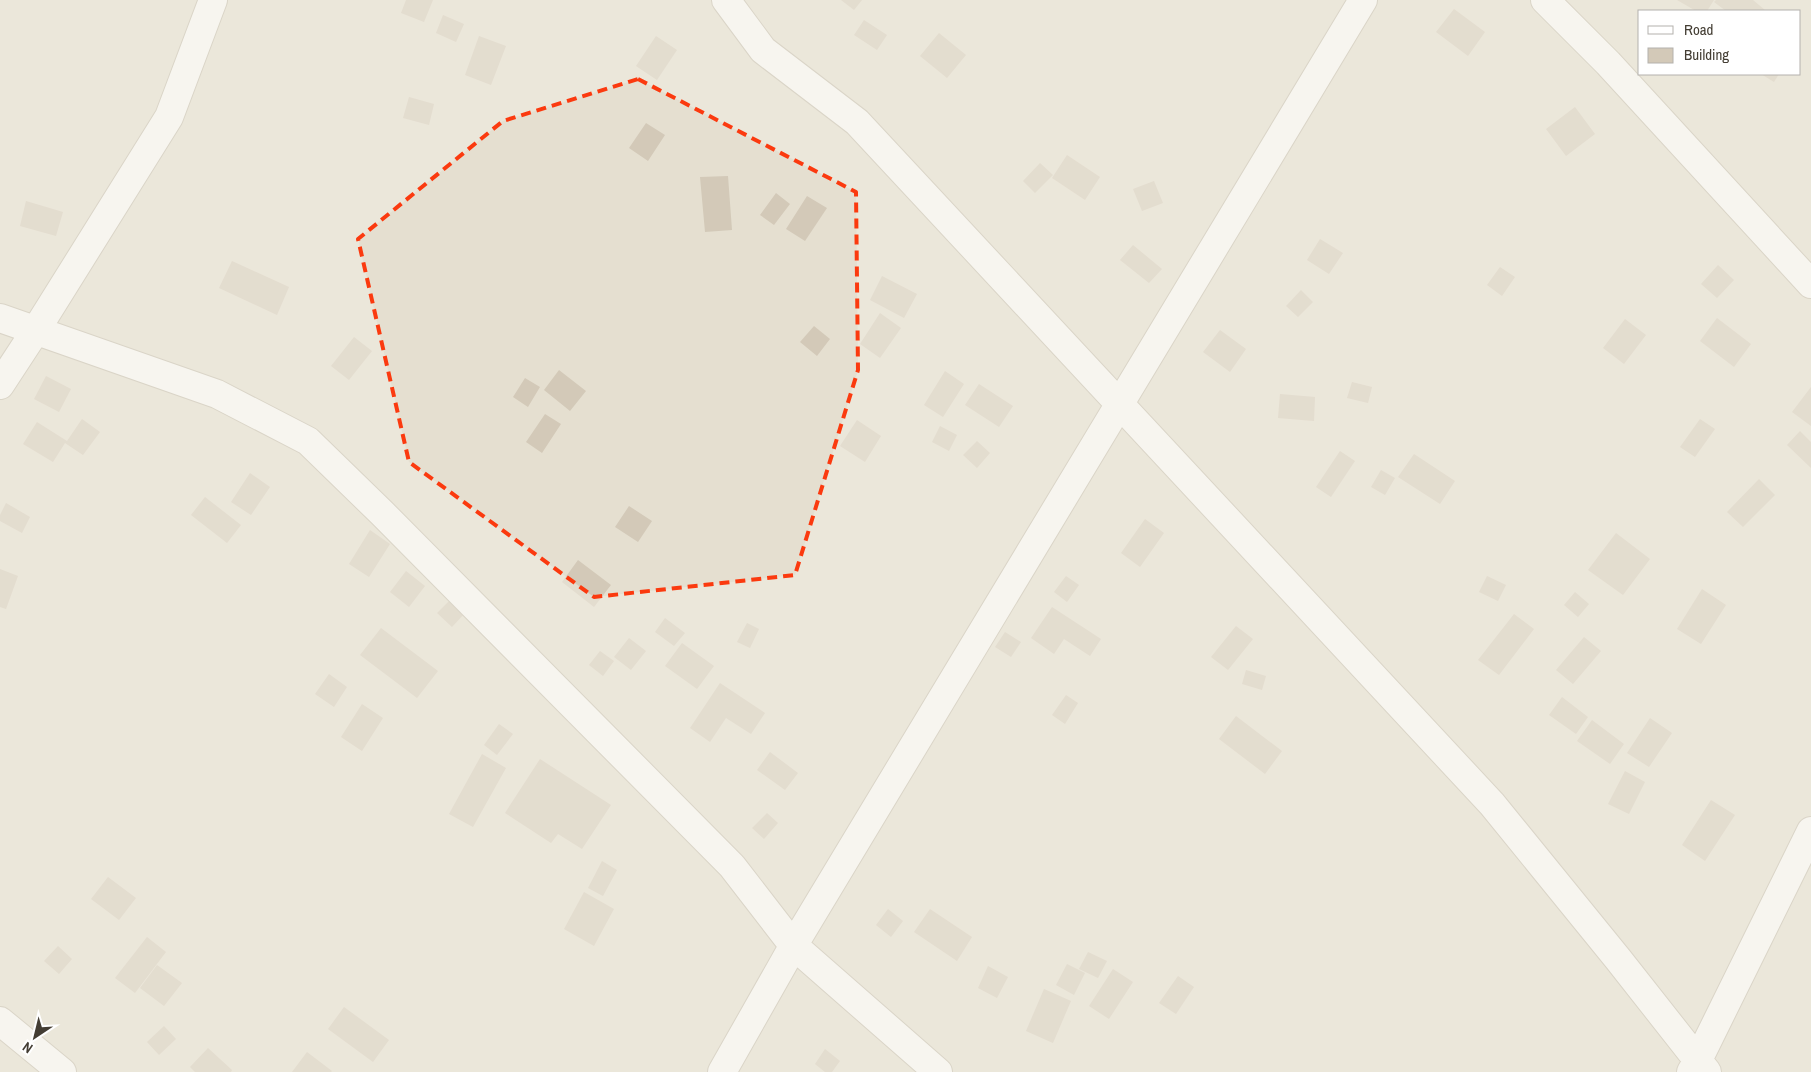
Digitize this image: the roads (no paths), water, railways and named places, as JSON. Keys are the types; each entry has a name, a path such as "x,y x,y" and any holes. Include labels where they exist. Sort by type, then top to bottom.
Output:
{"street":[{"path":"0,385 170,117 213,0"},
{"path":"726,0 763,50 857,122 1492,804 1618,959 1699,1068 1811,831"},
{"path":"722,1072 793,945 1363,0"},
{"path":"1545,0 1608,63 1811,284"},
{"path":"0,318 218,394 308,440 732,866 793,945 938,1072"},
{"path":"0,1021 62,1072"}]}
